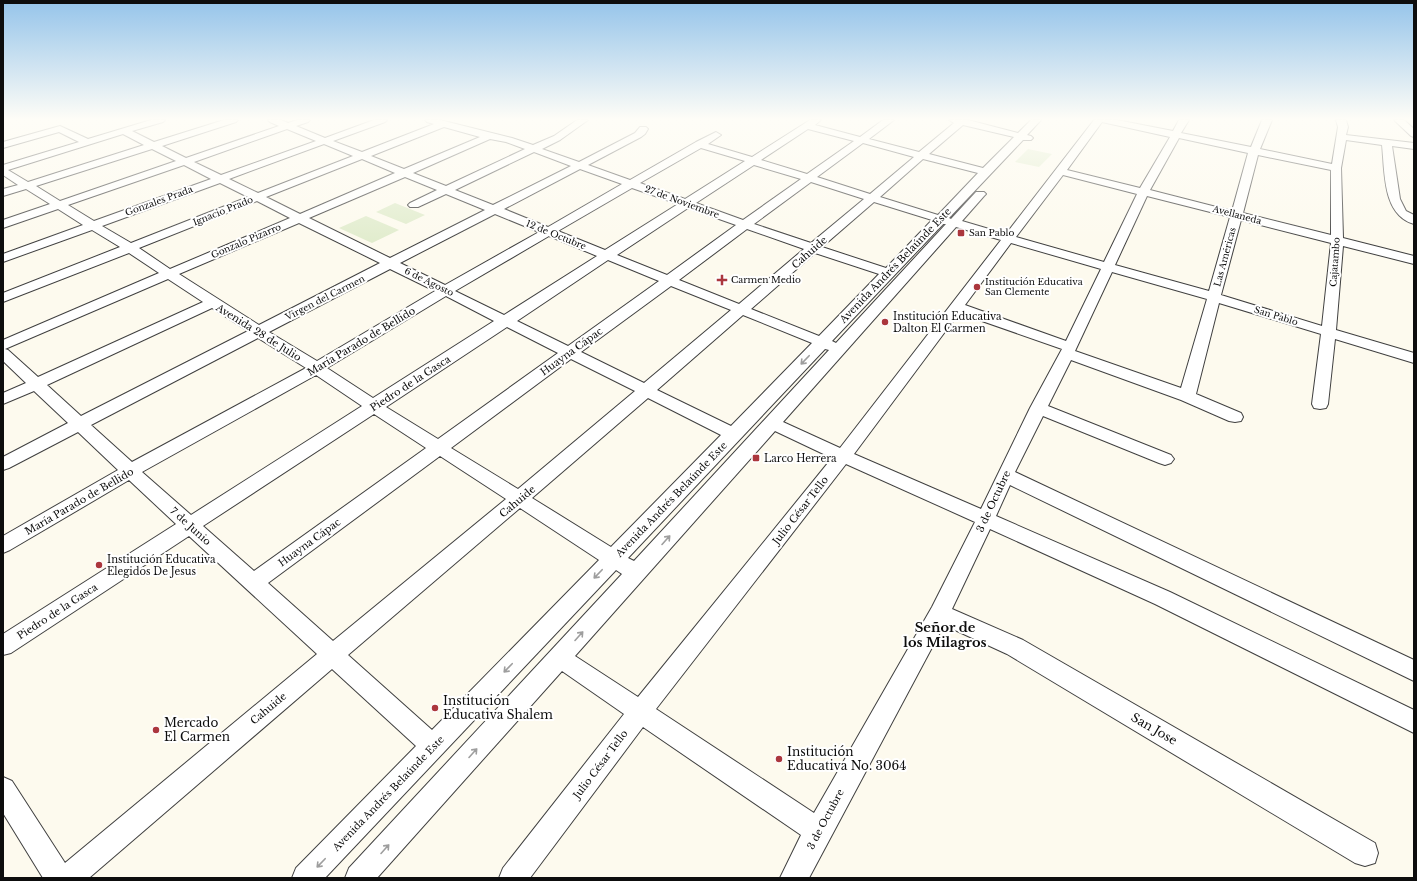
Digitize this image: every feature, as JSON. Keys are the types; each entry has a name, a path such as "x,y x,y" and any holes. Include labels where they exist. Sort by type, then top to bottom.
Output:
{"street":[{"path":"3,168 25,161"},
{"path":"3,193 105,161"},
{"path":"3,224 184,161"},
{"name":"6 de Agosto","path":"184,161 733,434"},
{"name":"Gonzales Prada","path":"3,258 269,161"},
{"name":"Ignacio Prado","path":"3,298 349,161"},
{"name":"12 de Octubre","path":"374,161 839,349"},
{"name":"Gonzalo Pizarro","path":"3,345 433,161"},
{"path":"414,205 508,161"},
{"name":"27 de Noviembre","path":"570,161 888,273"},
{"name":"Virgen del Carmen","path":"3,464 589,161"},
{"name":"María Parado de Bellido","path":"3,544 130,471 317,368 445,291 670,161"},
{"name":"San Pablo","path":"752,161 947,221 1214,297 1414,358"},
{"name":"Piedro de la Gasca","path":"3,646 752,161"},
{"name":"Huayna Cápac","path":"253,583 832,161"},
{"name":"Cahuide","path":"68,878 519,499 915,161"},
{"path":"941,161 985,172"},
{"name":"Avenida Andrés Belaúnde Este","path":"359,878 839,349 947,221 985,172 997,161"},
{"name":"Avenida Andrés Belaúnde Este","path":"306,878 888,273 947,221 1003,161"},
{"name":"Julio César Tello","path":"513,878 640,712 842,457 1068,161"},
{"name":"3 de Octubre","path":"794,878 818,831 940,613 1005,475 1069,350 1144,191 1161,161"},
{"name":"Las Américas","path":"1187,396 1251,161"},
{"path":"1303,161 1336,168"},
{"name":"Cajatambo","path":"1320,404 1329,332 1337,240 1337,161"},
{"path":"1389,161 1394,199 1402,213 1414,220"},
{"name":"Avenida 28 de Julio","path":"3,171 130,248 213,304 317,368 438,448 636,573"},
{"name":"Avellaneda","path":"1060,171 1414,260"},
{"path":"3,399 213,304"},
{"path":"956,307 1187,396 1235,417"},
{"name":"7 de Junio","path":"3,353 130,471 433,746"},
{"path":"1038,408 1165,459"},
{"path":"772,423 842,457 985,520 1026,536 1128,582 1266,647 1414,722"},
{"path":"1005,475 1414,671"},
{"name":"San Jose","path":"940,613 1016,647 1365,853"},
{"path":"559,657 818,831"},
{"path":"3,790 59,878"}],"green space":[{"path":"1016,161 1045,161 1039,167 1015,162"},
{"path":"395,203 425,215 406,224 376,212"},
{"path":"366,216 399,230 372,243 339,228"}],"place":[{"name":"San Pablo","path":"961,233"},
{"name":"Carmen Medio","path":"722,280"},
{"name":"Institución Educativa San Clemente","path":"977,287"},
{"name":"Institución Educativa Dalton El Carmen","path":"885,322"},
{"name":"Larco Herrera","path":"756,458"},
{"name":"Institución Educativa Elegidos De Jesus","path":"99,565"},
{"name":"Institución Educativa Shalem","path":"435,708"},
{"name":"Mercado El Carmen","path":"156,730"},
{"name":"Institución Educativa No. 3064","path":"779,759"}],"district":[{"name":"Señor de los Milagros","path":"945,634"}]}
